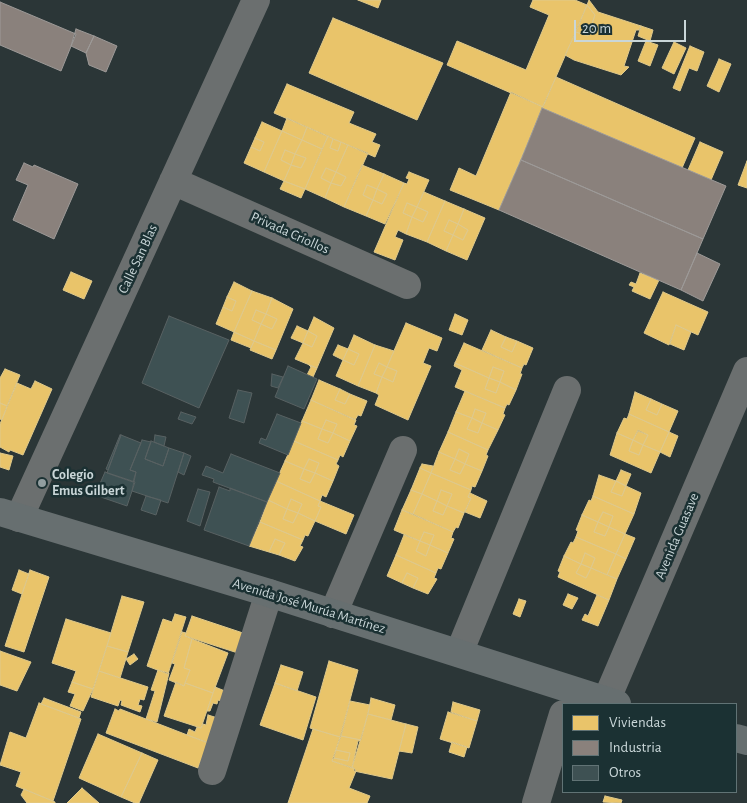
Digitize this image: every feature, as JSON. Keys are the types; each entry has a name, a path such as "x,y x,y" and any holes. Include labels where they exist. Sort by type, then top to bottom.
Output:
{"main road":[{"name":"Avenida José Murúa Martínez","path":"9,515 268,593 458,653 567,703 612,703"}],"street":[{"name":"Calle San Blas","path":"9,515 173,182 256,0"},
{"name":"Privada Criollos","path":"173,182 407,285"},
{"name":"Avenida Guasave","path":"612,703 747,371"},
{"path":"458,653 567,390"},
{"path":"333,614 403,450"},
{"path":"212,771 268,593"},
{"path":"536,803 562,719"}],"building: Viviendas":[{"path":"358,0 381,0 378,8"},
{"path":"533,0 575,0 587,5 543,107 447,65 457,41 526,70 549,15 530,7"},
{"path":"589,0 598,12 641,26 639,30 636,30 624,66 629,67 621,75 574,60 565,55 576,32 588,36 595,15 587,5"},
{"path":"587,5 595,15 588,36 576,32"},
{"path":"333,18 443,63 417,120 309,73"},
{"path":"641,26 653,30 650,41 638,36"},
{"path":"646,41 658,45 650,66 638,61"},
{"path":"674,42 686,48 674,74 662,68"},
{"path":"690,46 704,52 697,71 689,68 680,91 673,88"},
{"path":"719,59 731,64 719,92 707,86"},
{"path":"556,77 695,138 682,168 542,108"},
{"path":"287,84 354,112 349,123 376,134 372,142 380,145 375,157 274,113"},
{"path":"511,92 543,107 499,210 450,190 459,168 476,176"},
{"path":"287,118 307,127 302,140 282,131"},
{"path":"262,122 282,131 264,172 244,163 251,147 260,151 264,142 255,138"},
{"path":"307,127 328,136 322,149 302,140"},
{"path":"282,131 302,140 295,154 285,150 281,160 291,165 284,181 264,172"},
{"path":"328,136 333,139 330,148 338,151 341,142 348,145 336,172 326,168 321,178 331,183 325,198 305,189"},
{"path":"255,138 264,142 260,151 251,147"},
{"path":"333,139 341,142 338,151 330,148"},
{"path":"302,140 322,149 305,189 284,181 291,165 301,168 306,158 295,154"},
{"path":"700,142 723,152 711,180 688,170"},
{"path":"348,145 368,153 344,207 325,198 331,183 341,186 346,177 336,172"},
{"path":"285,150 295,154 291,165 281,160"},
{"path":"295,154 306,158 301,168 291,165"},
{"path":"747,161 747,188 738,185"},
{"path":"362,165 384,174 377,189 367,185 363,195 373,200 366,216 344,207"},
{"path":"326,168 336,172 331,183 321,178"},
{"path":"336,172 346,177 341,186 331,183"},
{"path":"409,172 429,180 417,207 407,203 403,213 412,217 406,234 398,230 395,237 403,240 395,260 374,252 404,183 407,184 409,179 406,178"},
{"path":"384,174 404,183 385,224 366,216 373,200 382,204 387,194 377,189"},
{"path":"284,181 305,189 301,198 280,189"},
{"path":"367,185 377,189 373,200 363,195"},
{"path":"377,189 387,194 382,204 373,200"},
{"path":"424,192 445,201 427,242 406,234 412,217 423,222 428,212 417,207"},
{"path":"445,201 464,209 458,224 449,220 444,231 453,235 446,251 427,242"},
{"path":"407,203 417,207 412,217 403,213"},
{"path":"417,207 428,212 423,222 412,217"},
{"path":"464,209 485,218 467,260 446,251 453,235 463,240 468,230 458,224"},
{"path":"449,220 458,224 453,235 444,231"},
{"path":"458,224 468,230 463,240 453,235"},
{"path":"71,272 92,281 84,299 63,290"},
{"path":"640,273 659,280 650,299 632,291 634,287 629,285 631,282 636,284"},
{"path":"234,282 252,291 234,332 216,324 223,307 232,311 236,301 227,297"},
{"path":"252,291 272,298 266,314 256,310 252,320 261,324 254,341 234,332"},
{"path":"663,292 708,312 698,335 676,325 669,345 644,333"},
{"path":"227,297 236,301 232,311 223,307"},
{"path":"272,298 293,309 276,350 254,341 261,324 272,329 277,319 266,314"},
{"path":"256,310 266,314 261,324 252,320"},
{"path":"266,314 277,319 272,329 261,324"},
{"path":"455,314 468,320 462,335 449,330"},
{"path":"314,317 334,328 317,368 295,359 303,343 312,347 317,336 308,331"},
{"path":"406,323 442,338 437,351 429,348 423,363 431,366 408,420 375,405 379,395 376,393 382,377 393,382 397,371 387,367"},
{"path":"676,325 691,332 684,350 670,344"},
{"path":"297,326 308,331 303,343 291,338"},
{"path":"491,330 506,337 501,347 512,352 517,341 533,348 526,365 524,364 522,368 482,350"},
{"path":"308,331 317,336 312,347 303,343"},
{"path":"234,332 254,341 251,348 231,340"},
{"path":"354,335 375,345 358,386 336,376 343,360 354,365 359,354 348,349"},
{"path":"506,337 517,341 512,352 501,347"},
{"path":"254,341 276,350 272,359 250,350"},
{"path":"464,343 522,368 520,374 522,374 516,390 500,382 504,371 493,367 489,378 455,363"},
{"path":"338,345 348,349 343,360 333,355"},
{"path":"375,345 394,351 387,367 379,363 374,374 382,377 376,393 358,386"},
{"path":"348,349 359,354 354,365 343,360"},
{"path":"379,363 387,367 382,377 374,374"},
{"path":"455,363 489,378 485,389 496,393 500,382 516,390 509,405 507,404 505,408 455,387 462,370 454,366"},
{"path":"309,365 317,368 313,377 307,375 311,367"},
{"path":"387,367 397,371 393,382 382,377"},
{"path":"493,367 504,371 500,382 489,378"},
{"path":"5,369 20,375 7,406 0,403 0,378"},
{"path":"489,378 500,382 496,393 485,389"},
{"path":"319,380 340,389 335,400 345,404 350,394 367,401 361,416 358,415 355,420 311,400"},
{"path":"35,381 52,389 23,455 10,450 9,452 0,447 0,424 17,383 31,389"},
{"path":"340,389 350,394 345,404 335,400"},
{"path":"465,391 505,408 503,414 505,415 498,430 482,423 486,413 475,409 472,418 456,412"},
{"path":"635,392 651,399 646,410 657,415 662,404 678,411 669,432 629,414"},
{"path":"651,399 662,404 657,415 646,410"},
{"path":"311,400 356,420 354,425 357,426 350,441 333,433 337,424 326,420 322,429 302,421"},
{"path":"0,403 7,406 2,420 0,419"},
{"path":"475,409 486,413 482,423 472,418"},
{"path":"456,412 472,418 467,429 478,433 482,423 498,430 488,450 448,432"},
{"path":"629,414 669,432 660,452 643,445 648,435 638,430 633,440 617,433 624,418 627,419"},
{"path":"472,418 482,423 478,433 467,429"},
{"path":"326,420 337,424 333,433 322,429"},
{"path":"302,421 322,429 318,439 328,443 333,433 350,441 343,457 340,455 338,460 294,441"},
{"path":"322,429 333,433 328,443 318,439"},
{"path":"638,431 648,435 643,445 633,440"},
{"path":"448,432 488,450 486,455 488,456 482,471 465,464 469,454 459,449 455,459 439,452"},
{"path":"669,432 678,436 670,457 660,452"},
{"path":"617,433 633,440 629,451 639,455 643,445 660,452 651,473 610,455"},
{"path":"633,440 643,445 639,455 629,451"},
{"path":"294,441 338,460 336,464 339,466 333,481 315,473 319,463 309,459 304,469 285,461"},
{"path":"459,449 469,454 465,464 455,459"},
{"path":"439,452 455,459 450,470 460,474 465,464 482,471 475,487 472,486 471,490 431,473"},
{"path":"0,453 13,456 9,470 0,467"},
{"path":"309,459 319,463 315,473 304,469"},
{"path":"455,459 465,464 460,474 450,470"},
{"path":"285,461 304,469 300,479 310,483 315,473 333,481 326,497 322,495 320,501 276,481"},
{"path":"422,464 433,466 431,473 420,468"},
{"path":"420,468 431,473 422,494 411,490"},
{"path":"304,469 315,473 310,483 300,479"},
{"path":"621,470 631,474 626,486 616,481"},
{"path":"431,473 471,490 468,497 471,498 464,513 447,506 452,494 441,490 437,501 422,494"},
{"path":"599,475 616,481 611,492 622,496 626,486 641,493 634,514 593,496"},
{"path":"276,481 320,501 318,506 321,507 315,521 298,513 302,504 291,499 287,509 268,500"},
{"path":"616,481 626,486 622,496 611,492"},
{"path":"411,490 422,494 413,514 402,510"},
{"path":"441,490 452,494 447,506 437,501"},
{"path":"470,493 487,501 480,518 465,512 471,498 468,497"},
{"path":"422,494 437,501 433,511 443,515 447,506 464,513 458,528 456,527 453,532 413,514"},
{"path":"593,496 634,514 625,534 609,527 613,516 603,512 598,522 582,515"},
{"path":"291,499 302,504 298,513 287,509"},
{"path":"268,500 287,509 283,519 293,523 298,513 315,521 308,536 305,535 303,540 260,522"},
{"path":"320,501 354,515 346,534 315,521 321,507 318,506"},
{"path":"437,501 447,506 443,515 433,511"},
{"path":"287,509 298,513 293,523 283,519"},
{"path":"402,510 453,532 451,538 454,539 448,553 430,545 434,535 424,532 420,541 394,530"},
{"path":"603,512 613,516 609,527 598,522"},
{"path":"582,515 598,522 594,532 605,536 609,527 625,534 616,554 576,537 578,531 576,530"},
{"path":"260,522 303,540 300,546 303,547 295,561 279,555 285,543 275,539 269,552 249,546"},
{"path":"598,522 609,527 605,536 594,532"},
{"path":"424,532 434,535 430,545 420,541"},
{"path":"625,534 635,538 626,559 616,554"},
{"path":"404,535 420,541 416,551 426,556 430,545 448,553 441,569 438,568 436,573 396,555"},
{"path":"576,537 616,554 607,575 591,568 595,558 585,553 581,564 564,556 571,542 573,543"},
{"path":"275,539 285,543 279,555 269,552"},
{"path":"420,541 430,545 426,556 416,551"},
{"path":"585,553 595,558 591,568 581,564"},
{"path":"616,554 626,559 617,579 607,575"},
{"path":"396,555 436,573 434,578 437,579 428,594 413,588 418,578 407,573 402,583 387,576"},
{"path":"564,556 581,564 576,573 586,578 591,568 617,579 609,600 558,577 560,572 558,571"},
{"path":"581,564 591,568 586,578 576,573"},
{"path":"19,570 29,574 22,594 12,590"},
{"path":"30,570 49,577 24,652 5,646"},
{"path":"407,573 418,578 413,588 402,583"},
{"path":"568,594 578,598 572,609 563,605"},
{"path":"597,595 609,600 598,626 582,620 585,614 588,616"},
{"path":"122,596 144,602 128,652 107,646"},
{"path":"519,599 526,601 520,617 513,614"},
{"path":"175,614 186,617 168,674 147,666 163,619 172,622"},
{"path":"192,616 249,635 241,654 185,636"},
{"path":"66,619 111,633 93,689 72,682 76,671 52,663"},
{"path":"182,632 186,633 185,636 192,639 184,668 190,670 184,686 169,680 175,664 172,663"},
{"path":"192,639 228,653 213,693 185,683 190,670 184,668"},
{"path":"107,646 128,652 120,678 99,671"},
{"path":"0,651 31,662 17,691 0,685"},
{"path":"134,654 138,659 130,665 126,659"},
{"path":"329,661 358,670 340,737 310,728"},
{"path":"281,665 303,672 297,691 275,683"},
{"path":"158,670 169,673 157,722 146,719 155,691 151,690"},
{"path":"99,671 148,687 144,700 140,699 138,705 142,706 140,712 121,705 122,701 120,700 118,706 91,697"},
{"path":"72,682 93,689 83,711 70,706 75,694 68,692"},
{"path":"176,682 184,686 185,683 213,693 201,728 164,716"},
{"path":"275,683 316,697 303,740 260,725"},
{"path":"215,687 225,691 226,703 218,700 217,704 213,703 210,711 207,711"},
{"path":"44,698 81,712 79,718 41,704"},
{"path":"371,698 395,705 391,720 368,714"},
{"path":"350,701 370,705 361,740 341,736"},
{"path":"453,702 480,710 477,721 451,712"},
{"path":"39,703 81,719 53,801 16,786 21,772 0,765 10,732 26,738"},
{"path":"115,709 119,711 120,709 208,743 198,768 106,733"},
{"path":"448,712 477,721 469,748 440,739"},
{"path":"368,714 406,724 392,779 354,771 354,768 352,768"},
{"path":"208,715 221,719 212,744 187,735 189,729 195,732 197,727 201,728 203,724 206,725"},
{"path":"406,724 418,727 412,753 399,751"},
{"path":"313,729 340,737 332,761 354,768 356,771 349,788 370,796 367,803 288,803"},
{"path":"98,734 142,753 121,797 79,778"},
{"path":"341,736 361,740 358,741 352,768 332,761 334,758 348,761 350,753 336,750"},
{"path":"452,742 467,747 464,757 449,752"},
{"path":"336,750 350,753 348,761 334,758"},
{"path":"142,753 158,760 139,803 135,803 121,797"},
{"path":"82,788 99,803 67,803"},
{"path":"24,789 55,803 27,803 21,795"},
{"path":"605,796 622,800 621,803 603,802"}],"building: Industria":[{"path":"0,2 76,34 61,71 0,45"},
{"path":"76,29 94,36 86,53 71,46"},
{"path":"94,36 117,46 106,72 89,65 86,53"},
{"path":"542,108 726,186 703,239 521,160"},
{"path":"521,160 703,239 681,290 499,210"},
{"path":"24,163 33,167 34,165 78,184 54,239 13,220 28,185 16,180"},
{"path":"697,253 720,264 703,301 681,290"}],"building: Otros":[{"path":"169,316 229,340 199,408 142,383"},
{"path":"288,366 317,379 304,409 275,397"},
{"path":"272,374 283,377 278,388 271,386"},
{"path":"238,390 252,393 244,423 229,418"},
{"path":"181,412 196,417 192,424 178,419"},
{"path":"277,414 301,423 288,455 259,443 261,438 266,440"},
{"path":"121,435 108,470 106,469"},
{"path":"121,435 141,443 130,470 136,472 133,482 107,473"},
{"path":"155,435 166,437 164,446 154,442"},
{"path":"142,440 151,442 145,459 163,466 169,448 184,453 168,503 132,491 136,472 130,470"},
{"path":"151,441 169,448 163,466 145,459"},
{"path":"184,453 191,456 184,475 178,472"},
{"path":"231,454 280,473 267,502 213,482 214,479 202,475 206,466 223,473"},
{"path":"105,472 135,482 127,506 95,495"},
{"path":"219,487 230,491 230,488 267,502 249,546 204,530"},
{"path":"198,489 210,492 200,526 187,521"},
{"path":"146,496 161,500 156,515 141,510"}],"place":[{"name":"Colegio Emus Gilbert","path":"42,483"}]}
